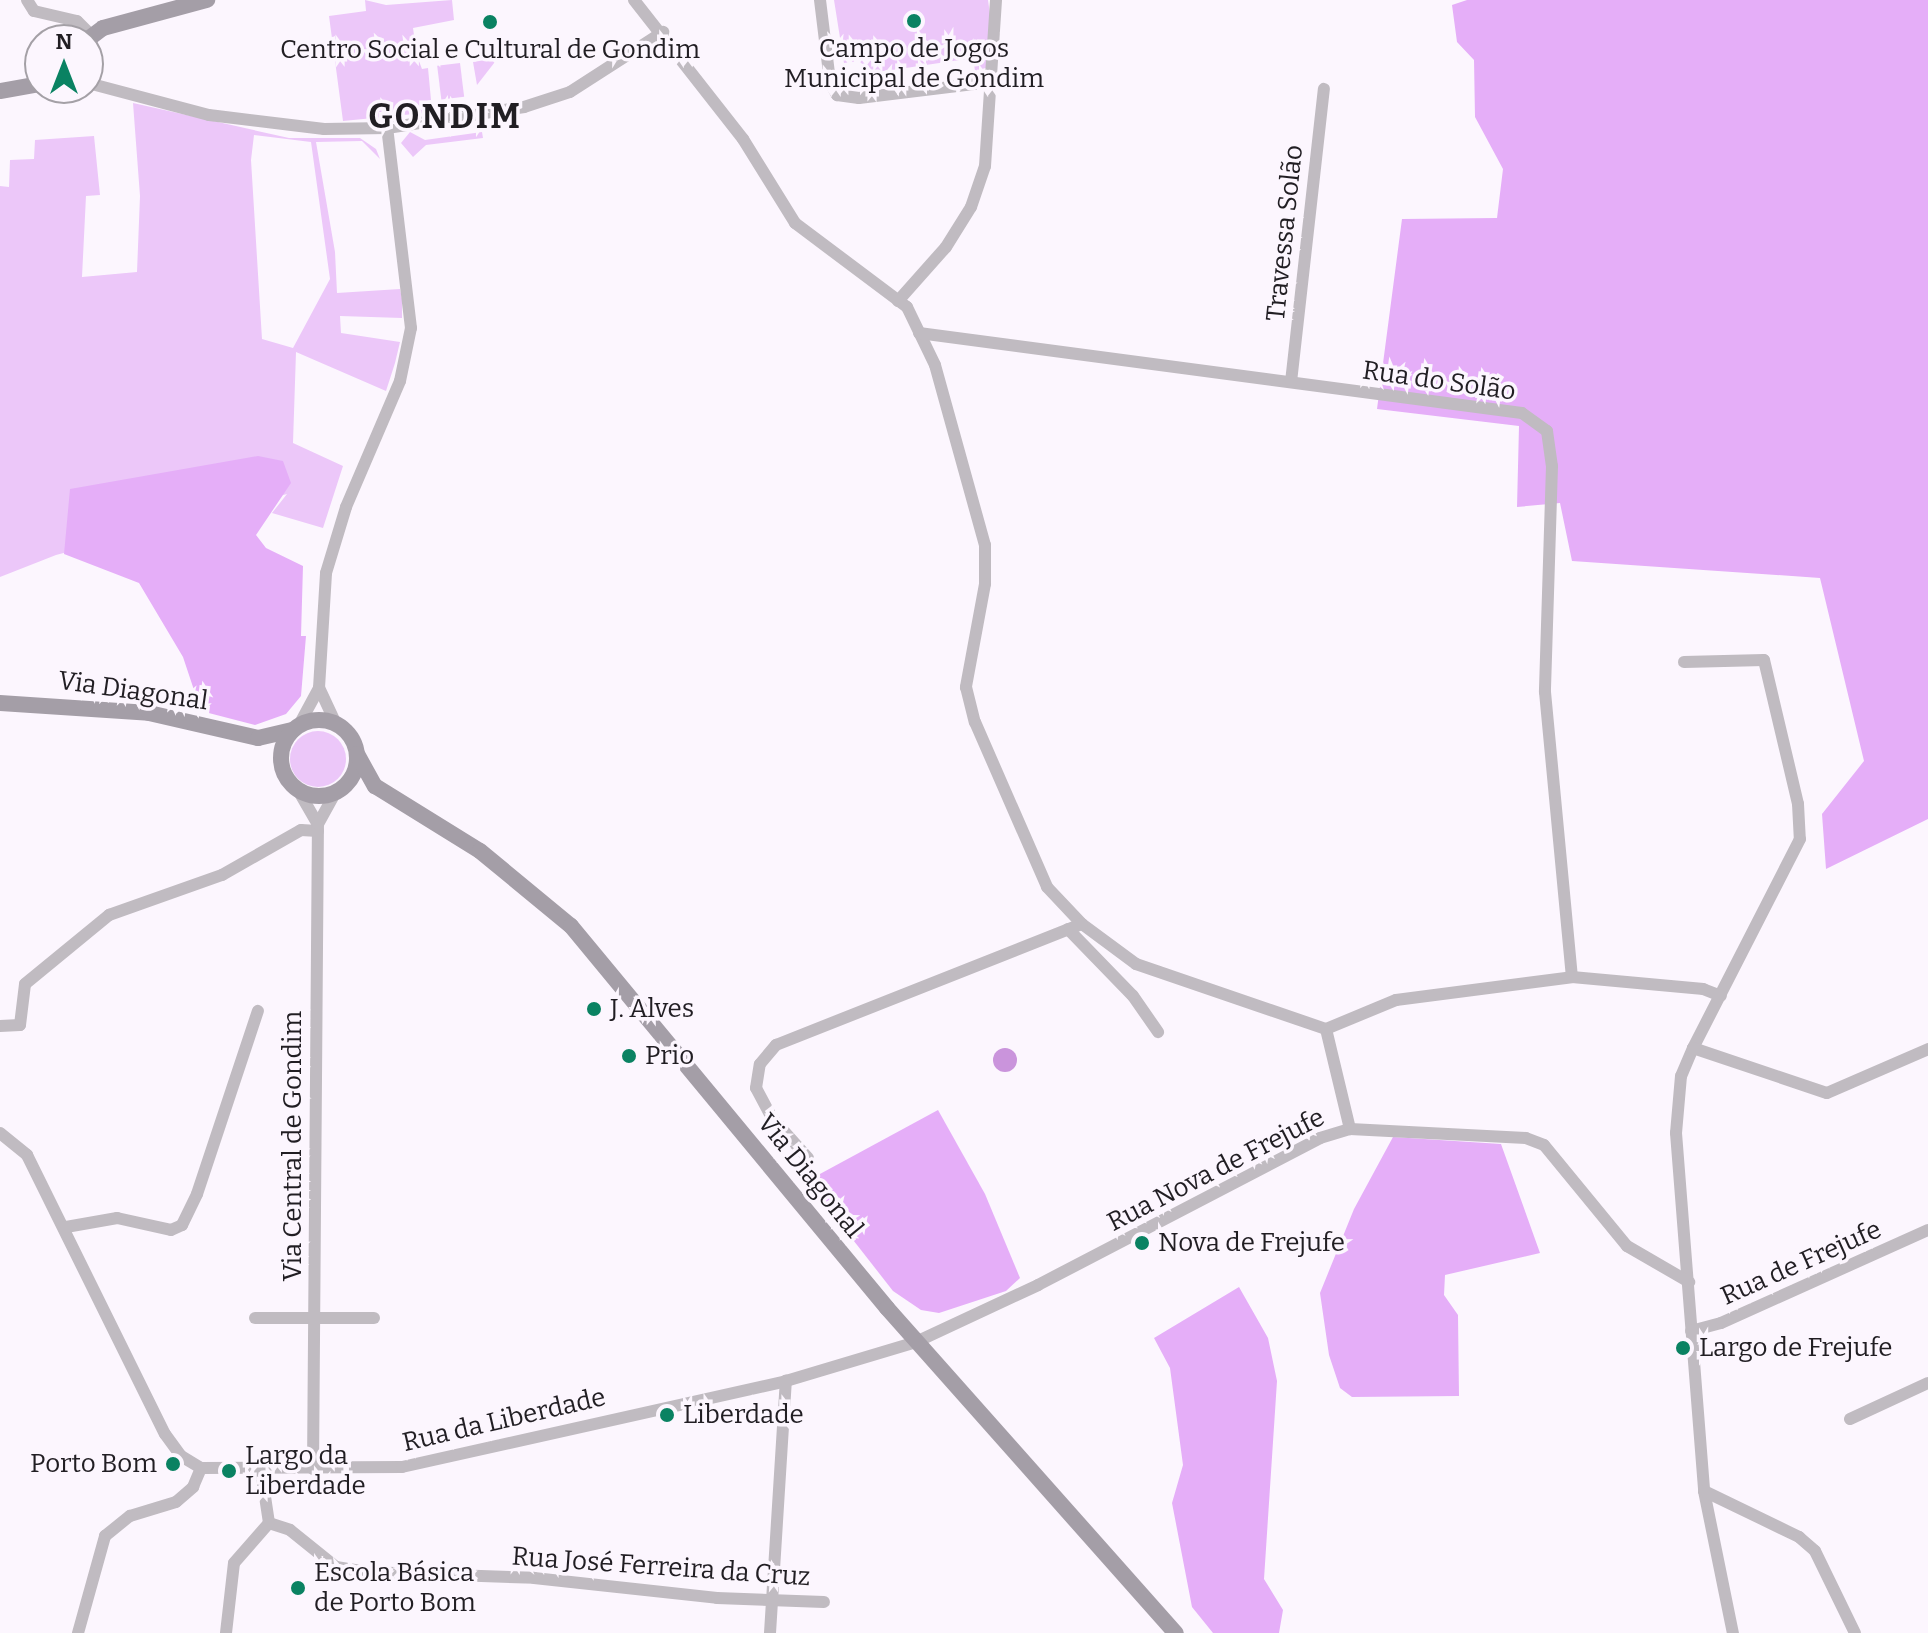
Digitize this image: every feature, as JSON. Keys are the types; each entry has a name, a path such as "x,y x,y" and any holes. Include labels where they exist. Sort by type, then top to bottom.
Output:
{"main road":[{"path":"104,32 207,0"},
{"path":"0,91 24,87"},
{"name":"Via Diagonal","path":"0,703 149,713 258,738 310,721 336,724 353,742 375,786 480,851 571,926 916,1342 1176,1633"},
{"path":"281,764 283,745 296,728"},
{"path":"258,738 298,790 319,796 375,786"},
{"path":"339,790 351,779 357,754"}],"street":[{"path":"27,0 34,11 79,24"},
{"path":"634,0 663,32 743,139 795,223 907,307 935,365 985,545 985,584 966,687 975,722 1047,887 1082,924 1136,964 1326,1029 1396,1000 1572,977 1703,989 1721,996"},
{"path":"820,0 830,82 837,95 859,98 992,82"},
{"path":"898,301 946,247 971,207 985,166 996,0"},
{"path":"104,87 209,115 324,129 387,128 524,107 570,92 663,32"},
{"name":"Travessa Solão","path":"1291,382 1324,89"},
{"path":"336,724 319,688 321,601 329,559 400,381 410,341 411,301 387,128"},
{"name":"Rua do Solão","path":"919,333 1522,413 1547,431 1552,466 1545,692 1572,977"},
{"path":"1684,662 1764,660 1798,804 1800,839 1681,1076 1676,1133 1704,1491 1733,1633"},
{"path":"296,728 319,688"},
{"path":"0,1026 20,1025 25,984 109,915 222,875 301,830 318,827 298,790"},
{"name":"Via Central de Gondim","path":"313,1469 318,827 339,790"},
{"path":"808,1158 772,1118 756,1088 760,1064 776,1045 1082,924"},
{"path":"1068,929 1133,996 1158,1032"},
{"path":"66,1227 117,1218 171,1230 182,1225 197,1194 258,1011"},
{"path":"1326,1029 1350,1129"},
{"path":"1693,1048 1827,1093 1928,1049"},
{"name":"Rua Nova de Frejufe","path":"916,1342 1038,1285 1320,1138 1350,1129 1526,1138 1544,1145 1627,1246 1689,1282"},
{"path":"0,1133 27,1155 66,1227 127,1365 165,1434 181,1456 201,1468 193,1487 176,1502 130,1516 105,1536 78,1633"},
{"name":"Rua de Frejufe","path":"1691,1331 1721,1323 1928,1230"},
{"path":"255,1318 374,1318"},
{"name":"Rua da Liberdade","path":"201,1468 402,1467 786,1381 916,1342"},
{"path":"770,1633 786,1381"},
{"path":"1850,1419 1928,1383"},
{"path":"226,1633 234,1563 269,1523 261,1470"},
{"path":"1704,1491 1799,1537 1815,1551 1855,1633"},
{"name":"Rua José Ferreira da Cruz","path":"269,1523 290,1530 336,1567 366,1572 534,1578 824,1602"}],"shaded area":[{"path":"365,0 386,5 452,0 454,20 413,28 417,56 422,69 428,68 431,100 422,102 424,113 343,121 329,16 366,11"},
{"name":"Campo de Jogos Municipal de Gondim","path":"834,0 988,0 994,42 989,67 975,71 973,58 872,73 859,61 844,63"},
{"path":"1467,0 1928,0 1928,819 1826,869 1822,814 1864,761 1820,578 1572,561 1560,503 1517,507 1519,426 1377,409 1402,219 1497,218 1503,169 1475,117 1474,60 1457,42 1452,5"},
{"path":"498,58 477,85 473,62"},
{"path":"460,63 464,97 441,100 437,66"},
{"path":"133,103 289,138 360,138 376,149 380,159 362,141 316,142 335,252 337,293 400,289 402,318 340,316 341,333 400,342 386,391 296,352 293,443 343,466 323,528 272,513 287,494 56,555 0,577 0,186 9,187 10,160 34,159 35,140 94,136 100,195 86,196 82,277 137,272 140,196","holes":["254,135 311,142 330,279 293,348 262,339 251,160"]},
{"path":"410,132 425,140 482,132 483,138 426,145 413,157 401,143"},
{"path":"258,456 283,461 291,483 256,535 266,548 303,566 301,636 306,636 301,696 286,714 255,725 201,711 183,657 139,583 64,554 70,489"},
{"path":"318,731 338,739 346,759 338,779 318,787 298,779 290,759 298,739"},
{"path":"1005,1048 1016,1055 1017,1060 1010,1071 1005,1072 994,1065 993,1060 1000,1049"},
{"path":"938,1110 985,1194 1020,1278 1006,1291 939,1313 921,1310 893,1291 807,1181"},
{"path":"1393,1137 1501,1144 1540,1253 1445,1275 1444,1295 1458,1315 1459,1396 1352,1397 1340,1388 1329,1355 1320,1293 1354,1209"},
{"path":"1239,1287 1268,1338 1277,1381 1264,1579 1283,1610 1279,1633 1213,1633 1192,1607 1172,1503 1183,1465 1170,1368 1154,1338"}],"place":[{"name":"Campo de Jogos Municipal de Gondim","path":"914,21"},
{"name":"Centro Social e Cultural de Gondim","path":"490,22"},
{"name":"J. Alves","path":"594,1009"},
{"name":"Prio","path":"629,1056"},
{"name":"Nova de Frejufe","path":"1142,1243"},
{"name":"Largo de Frejufe","path":"1683,1348"},
{"name":"Liberdade","path":"667,1415"},
{"name":"Porto Bom","path":"173,1464"},
{"name":"Largo da Liberdade","path":"229,1471"},
{"name":"Escola Básica de Porto Bom","path":"298,1588"}],"district":[{"name":"GONDIM","path":"445,117"}]}
